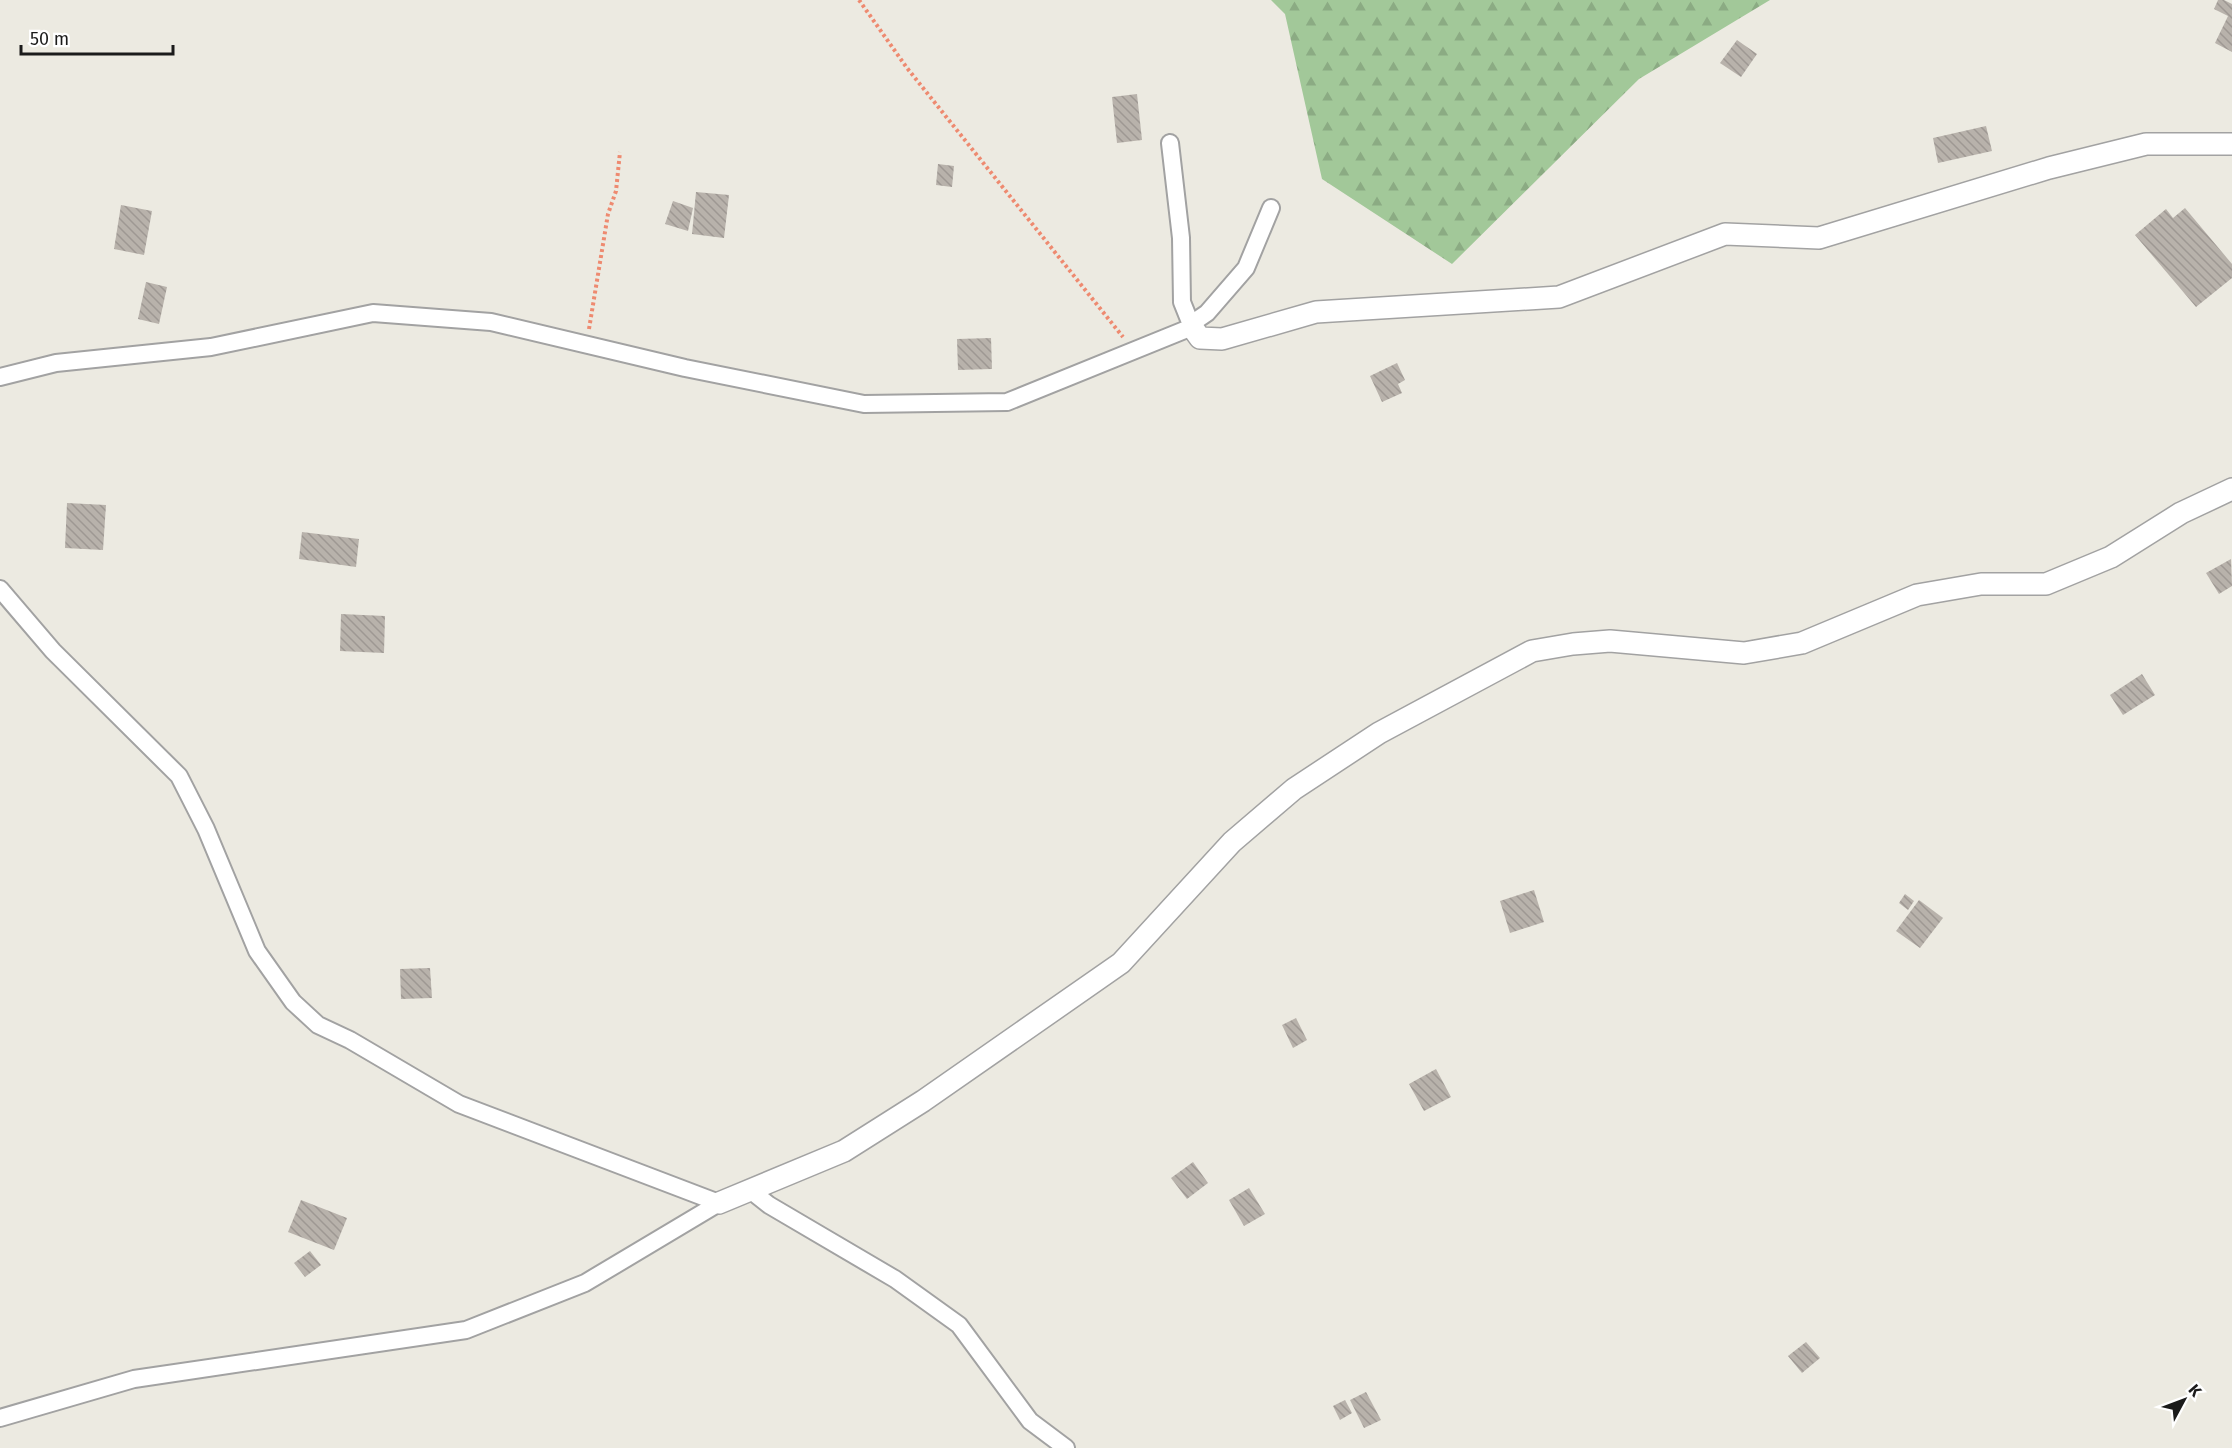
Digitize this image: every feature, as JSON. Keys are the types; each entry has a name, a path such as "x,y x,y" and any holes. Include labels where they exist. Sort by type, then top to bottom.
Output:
{"street":[{"path":"1170,143 1181,238 1182,302 1191,325 1200,338 1222,339 1316,312 1559,297 1725,234 1819,238 2049,168 2146,144 2232,144"},
{"path":"0,377 56,363 211,347 373,313 491,322 685,368 864,404 1007,402 1191,325 1207,313 1246,268 1271,208"},
{"path":"0,1418 134,1378 466,1330 585,1283 719,1203 844,1151 923,1101 1121,963 1232,842 1294,789 1379,733 1532,651 1610,641 1744,653 1802,643 1917,595 1981,584 2046,584 2111,557 2181,513 2232,489"},
{"path":"0,589 53,651 179,776 206,829 257,951 293,1002 318,1025 350,1040 459,1104 719,1203"},
{"path":"750,1190 769,1205 895,1279 959,1325 1030,1421 1066,1448"}],"path":[{"path":"859,0 907,68 1133,349"},
{"path":"586,345 608,214 616,191 620,153"}],"green space":[{"path":"1271,0 1770,0 1639,79 1452,264 1322,179 1285,14"}],"building":[{"path":"2218,0 2232,4 2232,52 2215,43 2228,16 2214,9"},
{"path":"1737,40 1757,54 1741,77 1720,63"},
{"path":"1137,94 1142,140 1117,143 1112,97"},
{"path":"1986,126 1992,151 1938,163 1933,138"},
{"path":"938,164 954,166 952,187 936,185"},
{"path":"696,192 729,195 724,238 692,234"},
{"path":"673,201 693,208 688,231 665,224"},
{"path":"121,205 152,211 144,255 114,249"},
{"path":"2185,208 2232,264 2232,278 2196,307 2135,235 2166,209 2173,218"},
{"path":"146,282 167,287 159,324 138,319"},
{"path":"991,338 992,369 958,370 957,339"},
{"path":"1397,363 1405,380 1398,384 1402,393 1382,402 1370,376"},
{"path":"67,503 106,505 103,550 65,548"},
{"path":"302,532 359,539 356,567 299,559"},
{"path":"2231,559 2232,586 2219,594 2206,573"},
{"path":"341,614 385,616 384,653 340,651"},
{"path":"2142,674 2155,695 2123,715 2110,695"},
{"path":"1534,890 1544,922 1510,933 1500,901"},
{"path":"1905,894 1914,901 1908,910 1899,903"},
{"path":"1919,900 1943,918 1920,948 1896,931"},
{"path":"430,968 432,998 401,999 400,969"},
{"path":"1296,1018 1307,1040 1293,1048 1282,1025"},
{"path":"1436,1069 1451,1097 1424,1111 1409,1084"},
{"path":"1193,1162 1208,1183 1187,1199 1171,1178"},
{"path":"1249,1188 1265,1214 1244,1226 1229,1200"},
{"path":"301,1200 347,1218 334,1250 288,1232"},
{"path":"310,1251 321,1265 305,1277 294,1263"},
{"path":"1806,1342 1820,1358 1802,1373 1788,1356"},
{"path":"1366,1392 1381,1420 1364,1428 1350,1400"},
{"path":"1345,1400 1352,1413 1340,1420 1333,1406"}]}
